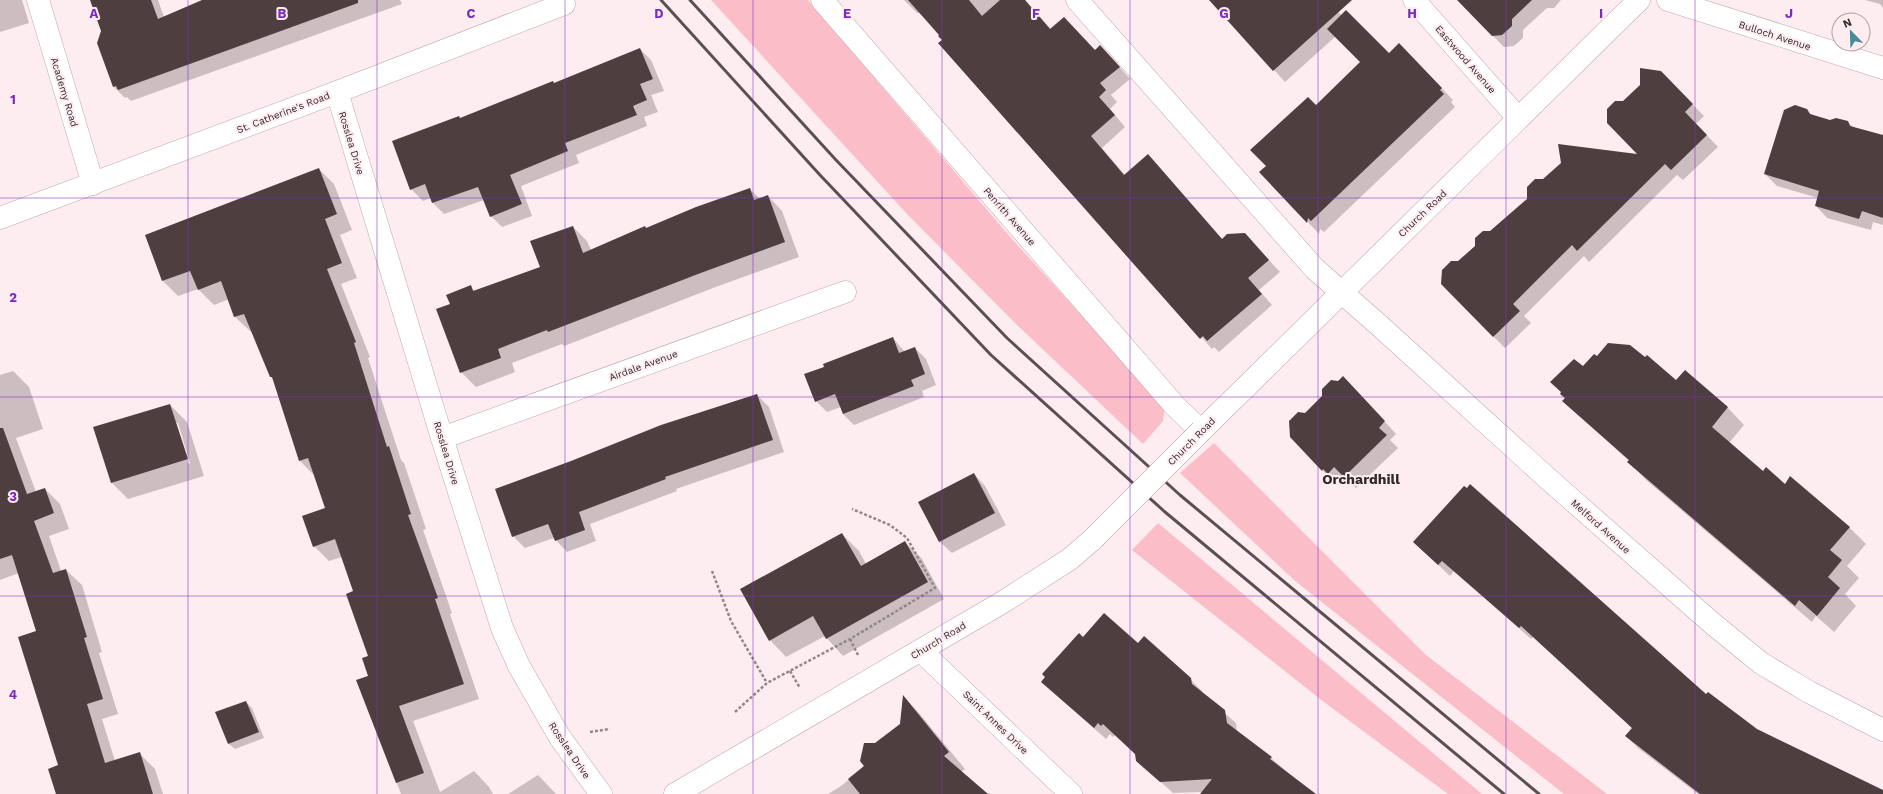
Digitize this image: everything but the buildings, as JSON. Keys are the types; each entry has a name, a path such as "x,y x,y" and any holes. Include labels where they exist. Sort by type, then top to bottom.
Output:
{"street":[{"name":"Academy Road","path":"38,0 93,184"},
{"name":"Penrith Avenue","path":"822,0 1175,406 1201,430"},
{"name":"Melford Avenue","path":"1077,0 1315,269 1552,482 1719,628 1767,666 1809,692 1883,730"},
{"name":"Eastwood Avenue","path":"1414,0 1518,118"},
{"name":"Church Road","path":"675,794 921,651 1070,559 1093,539 1201,430 1639,0"},
{"name":"Bulloch Avenue","path":"1668,0 1883,68"},
{"name":"St. Catherine's Road","path":"0,218 337,92 564,4"},
{"name":"Rosslea Drive","path":"337,92 442,438 502,628 516,660 558,736 600,794"},
{"name":"Airdale Avenue","path":"442,438 845,292"},
{"name":"Saint Annes Drive","path":"921,651 1071,794"}],"path":[{"path":"735,712 767,683 850,639 935,588 908,538 890,525 852,509"},
{"path":"712,571 731,621 767,683"}],"shaded area":[{"path":"711,0 808,0 1012,239 1165,407 1163,421 1143,444 1016,324 907,214"},
{"path":"1214,443 1426,655 1607,794 1564,794 1294,580 1180,473"},
{"path":"1158,523 1482,794 1448,794 1324,702 1132,550"}],"railway":[{"path":"661,0 820,175 991,355 1165,512 1504,794"},
{"path":"690,0 836,160 1007,338 1180,495 1539,794"}],"district":[{"name":"Orchardhill","path":"1361,479"}]}
